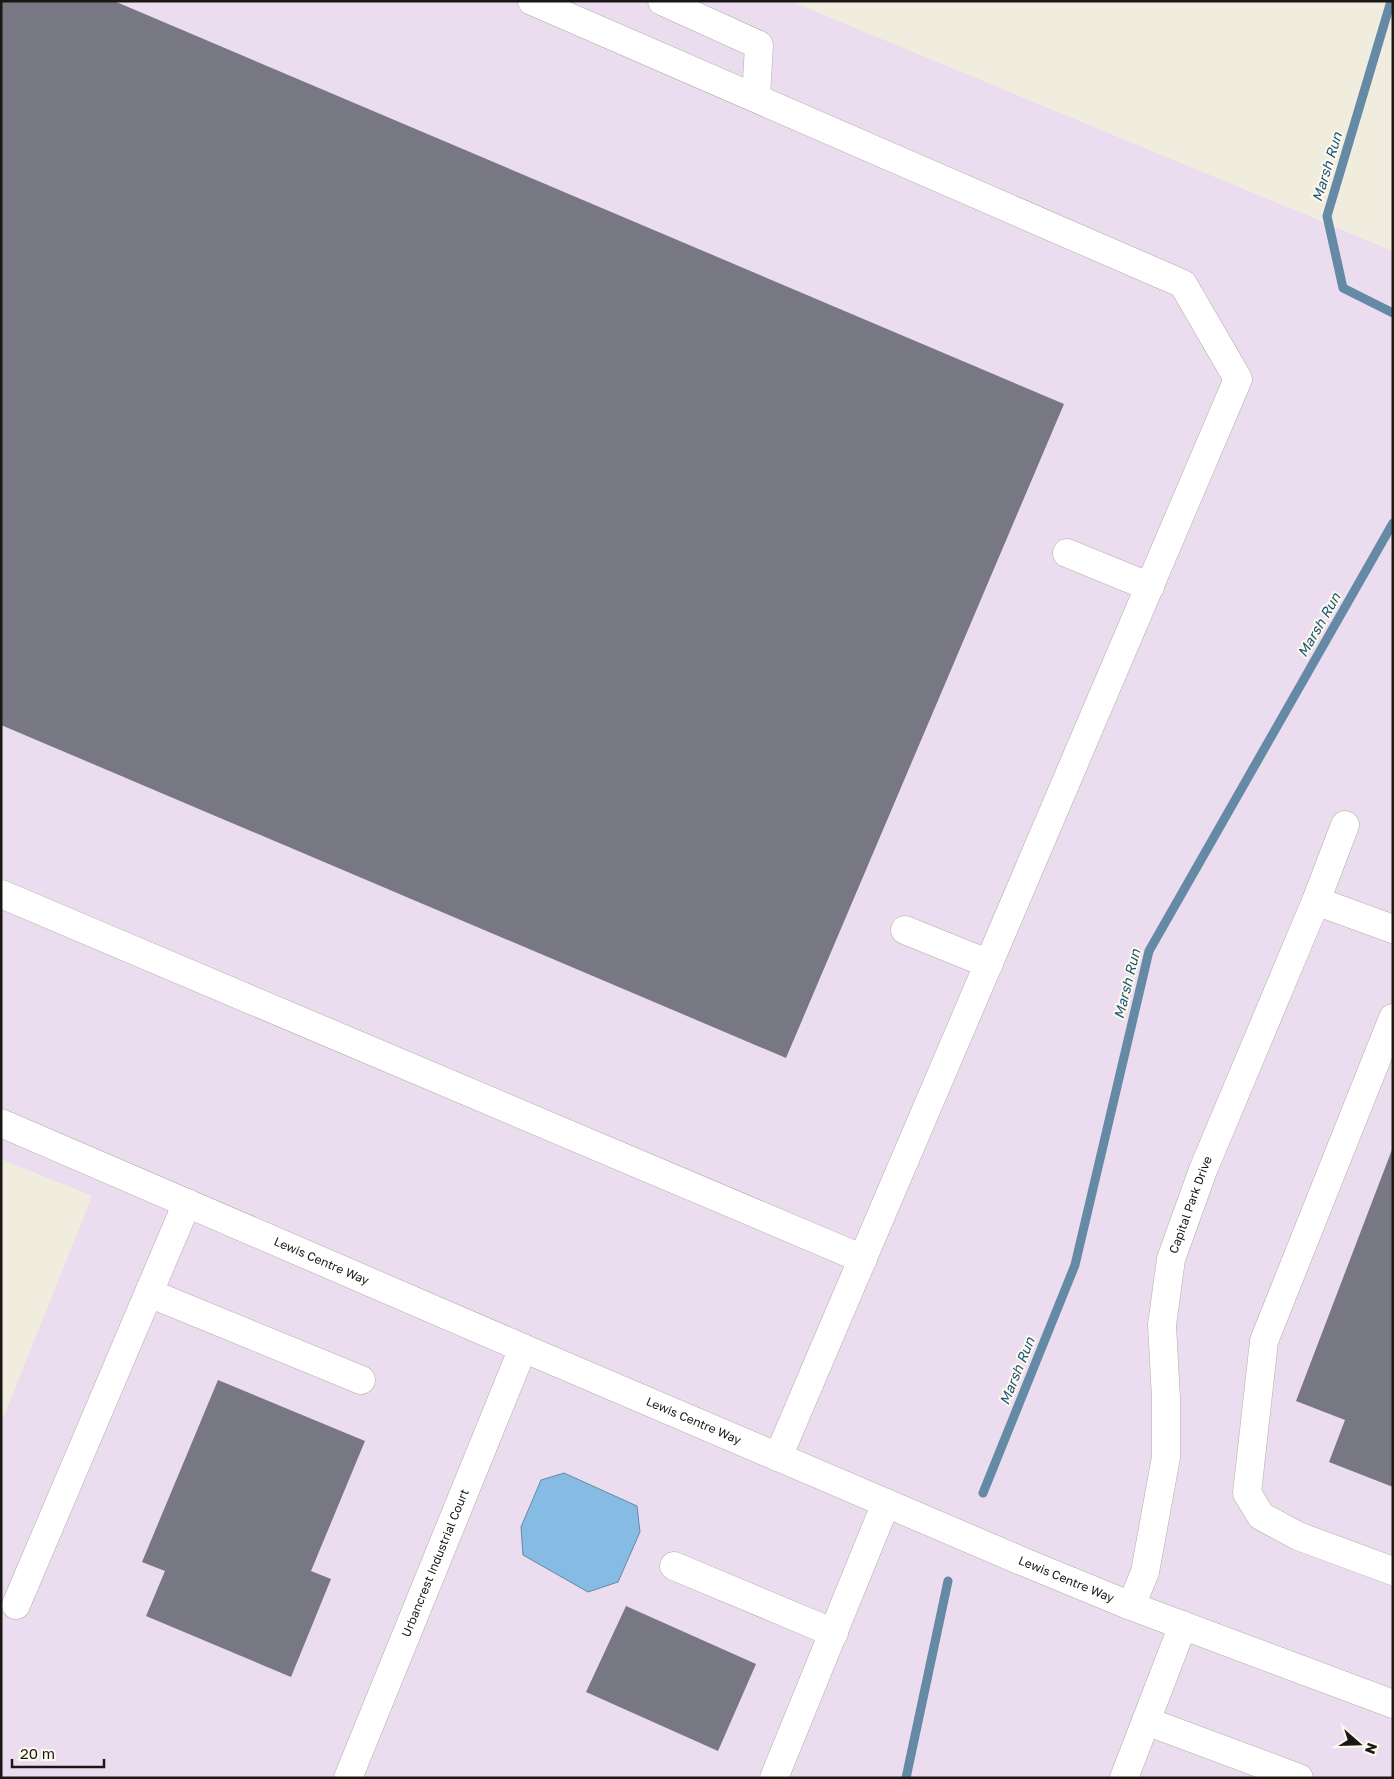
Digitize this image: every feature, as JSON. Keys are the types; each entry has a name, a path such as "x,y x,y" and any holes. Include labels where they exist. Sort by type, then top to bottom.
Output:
{"street":[{"path":"532,1 1183,284 1238,379 778,1457"},
{"path":"662,1 759,46 756,98"},
{"path":"1066,553 1150,587"},
{"name":"Capital Park Drive","path":"1131,1606 1145,1572 1166,1457 1166,1398 1162,1325 1171,1259 1203,1170 1316,900 1345,825"},
{"path":"1,894 863,1259"},
{"path":"1316,900 1393,929"},
{"path":"905,930 989,964"},
{"path":"1393,1018 1264,1341 1247,1493 1261,1516 1291,1532 1393,1571"},
{"name":"Lewis Centre Way","path":"1,1123 778,1457 1131,1606 1393,1704"},
{"path":"16,1605 187,1203"},
{"path":"149,1293 361,1380"},
{"name":"Urbancrest Industrial Court","path":"348,1778 523,1348"},
{"path":"774,1778 886,1503"},
{"path":"674,1566 834,1633"},
{"path":"1124,1778 1182,1626"},
{"path":"1146,1721 1299,1778"}],"shaded area":[{"path":"1,1 790,1 1393,251 1393,1778 1,1778 1,1423 92,1196 1,1159"}],"water":[{"path":"564,1473 637,1506 640,1532 618,1582 588,1592 523,1555 521,1527 541,1480"}],"building":[{"path":"1,1 114,1 1064,404 786,1058 1,725"},
{"path":"1393,1147 1393,1487 1329,1462 1345,1420 1296,1401"},
{"path":"218,1380 365,1441 311,1571 331,1579 291,1677 146,1616 165,1571 142,1562"},
{"path":"626,1606 756,1664 718,1751 586,1692"}],"waterway":[{"name":"Marsh Run","path":"1391,1 1327,216 1343,288 1393,313"},
{"name":"Marsh Run","path":"983,1493 1075,1265 1149,951 1393,523"},
{"name":"Marsh Run","path":"906,1778 948,1581"}]}
